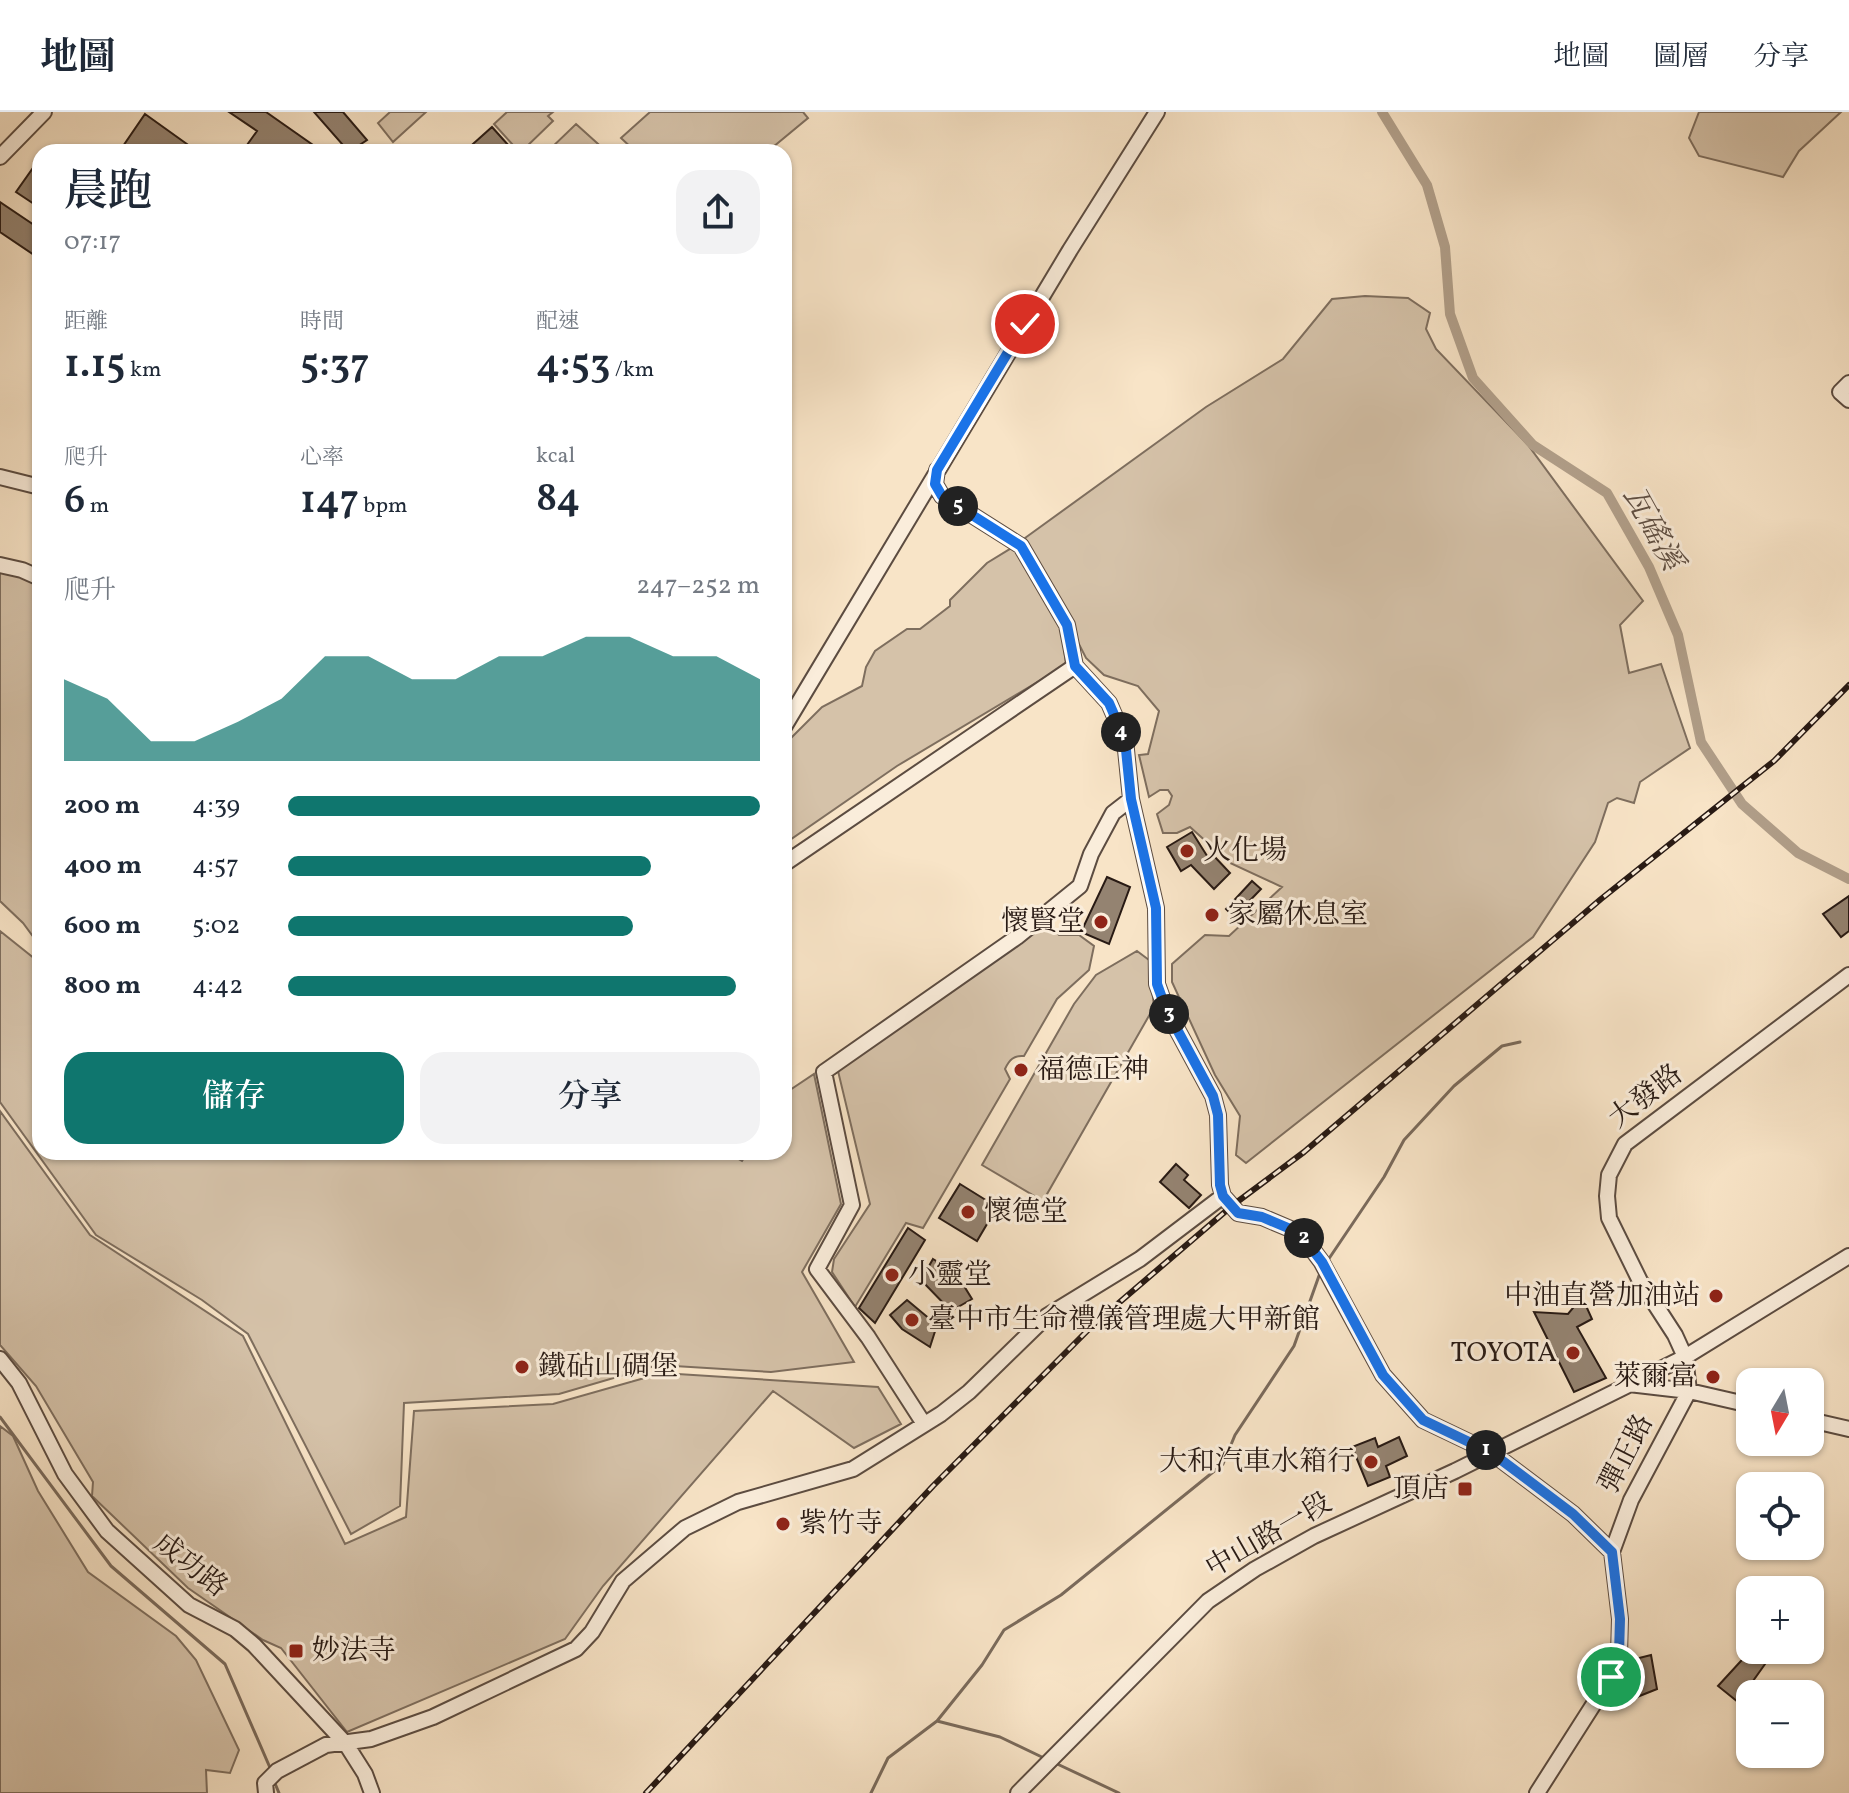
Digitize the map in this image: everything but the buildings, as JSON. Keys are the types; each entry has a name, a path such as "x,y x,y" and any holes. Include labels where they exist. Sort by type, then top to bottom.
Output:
{"street":[{"path":"0,157 44,112"},
{"path":"792,714 937,470 1157,112"},
{"path":"1849,383 1840,392 1849,400"},
{"path":"937,470 935,484 942,496 1021,546 1067,625 1075,666 1109,703 1125,740 1131,799 1156,908 1157,984 1166,1009 1213,1096 1218,1115 1223,1196 1238,1213 1262,1217 1300,1233 1324,1266 1383,1375 1423,1420 1492,1453 1573,1514 1612,1552"},
{"path":"0,477 32,485"},
{"path":"0,565 32,574"},
{"path":"792,859 1075,666"},
{"path":"924,1424 868,1337 817,1269 852,1205 824,1072 1017,937 1080,886 1091,854 1113,813 1131,799"},
{"name":"大發路","path":"1685,1357 1616,1236 1607,1196 1614,1162 1625,1144 1849,975"},
{"path":"270,1781 326,1745 346,1744 433,1717 576,1649 592,1632 623,1581 685,1528 738,1502 853,1469 969,1392 1047,1316 1140,1259 1223,1196"},
{"name":"中山路一段","path":"1018,1793 1208,1601 1255,1569 1314,1536 1492,1453 1685,1357 1849,1256"},
{"path":"1685,1357 1689,1391"},
{"name":"成功路","path":"0,1359 19,1383 65,1474 107,1531 189,1605 235,1629 254,1645 346,1744 365,1774 372,1793"},
{"path":"1629,1384 1689,1391 1736,1402"},
{"name":"彈正路","path":"1537,1793 1611,1677 1619,1654 1620,1619 1612,1552 1630,1503 1689,1391"},
{"path":"1824,1423 1849,1429"}],"shaded area":[{"path":"390,112 426,112 393,142 378,123"},
{"path":"507,112 553,112 548,116 553,121 529,144 512,144 494,124"},
{"path":"650,112 803,112 808,118 777,144 627,144 621,138"},
{"path":"1699,112 1841,112 1799,151 1783,177 1699,156 1689,138"},
{"path":"576,124 598,144 555,144"},
{"path":"1365,296 1408,298 1430,313 1426,329 1436,349 1528,445 1643,601 1620,625 1629,673 1661,664 1690,748 1640,782 1634,803 1617,798 1608,803 1595,842 1533,937 1246,1163 1236,1155 1240,1116 1215,1075 1172,982 1172,964 1205,935 1229,936 1282,887 1230,863 1190,827 1177,833 1163,833 1157,814 1169,805 1172,796 1168,790 1160,790 1149,797 1139,755 1148,754 1159,711 1138,686 1104,675 1086,658 1025,538 1206,407 1283,359 1332,299"},
{"path":"1018,544 1061,622 1066,665 897,766 792,838 792,737 822,707 862,686 866,667 875,651 907,629 920,629 950,606 950,600 987,563"},
{"path":"0,569 32,577 32,935 0,901"},
{"path":"1049,921 1059,935 1079,935 1094,946 1089,970 1057,999 1024,1056 1015,1057 1008,1063 1005,1069 1010,1079 923,1228 906,1223 855,1307 832,1272 834,1259 870,1204 838,1071"},
{"path":"0,931 32,957 32,1146 0,1102"},
{"path":"1137,951 1149,960 1154,1007 1043,1201 982,1165 1074,1004 1096,975"},
{"path":"814,1074 841,1204 802,1272 854,1362 771,1372 658,1365 559,1394 404,1403 400,1506 351,1534 248,1334 202,1300 96,1235 42,1160 792,1160 792,1089"},
{"path":"0,1111 32,1155 32,1160 36,1160 90,1235 243,1336 345,1544 406,1517 414,1411 553,1404 662,1373 878,1387 901,1424 854,1448 773,1391 603,1586 565,1639 347,1732 281,1648 263,1640 188,1588 92,1496 93,1482 36,1386 0,1345"},
{"path":"0,1426 13,1436 38,1491 88,1572 176,1636 196,1660 239,1750 230,1773 206,1770 207,1793 0,1793"}],"waterway":[{"name":"瓦磘溪","path":"1382,112 1427,185 1445,247 1450,314 1473,378 1533,445 1607,493 1649,567 1678,635 1701,742 1742,804 1798,853 1849,879"},
{"path":"1326,1263 1384,1177 1404,1140 1454,1086 1502,1046 1520,1042"},
{"path":"871,1793 888,1758 937,1721 982,1665 1004,1630 1061,1595 1223,1464 1235,1435 1294,1346 1320,1273"},
{"path":"0,1417 111,1566 225,1664 271,1770"},
{"path":"937,1721 1000,1737 1046,1759"},
{"path":"1053,1762 1119,1793"},
{"path":"274,1781 279,1793"}],"railway":[{"path":"646,1793 933,1486 1093,1325 1233,1205 1304,1152 1601,899 1774,761 1849,685"}],"place":[{"name":"火化場","path":"1187,851"},
{"name":"家屬休息室","path":"1212,915"},
{"name":"懷賢堂","path":"1101,922"},
{"name":"福德正神","path":"1021,1070"},
{"name":"懷德堂","path":"968,1212"},
{"name":"小靈堂","path":"892,1275"},
{"name":"中油直營加油站","path":"1716,1296"},
{"name":"臺中市生命禮儀管理處大甲新館","path":"912,1320"},
{"name":"TOYOTA","path":"1573,1353"},
{"name":"鐵砧山碉堡","path":"522,1367"},
{"name":"萊爾富","path":"1713,1377"},
{"name":"大和汽車水箱行","path":"1371,1462"},
{"name":"頂店","path":"1465,1489"},
{"name":"紫竹寺","path":"783,1524"},
{"name":"妙法寺","path":"296,1651"}],"route":[{"path":"1025,324 937,470 935,484 942,496 1021,546 1067,625 1075,666 1109,703 1125,740 1131,799 1156,908 1159,936 1157,984 1166,1009 1213,1096 1221,1139 1220,1185 1223,1196 1238,1213 1262,1217 1300,1233 1322,1262 1383,1375 1423,1420 1492,1453 1573,1514 1612,1552 1620,1619 1619,1654 1611,1677"}]}
